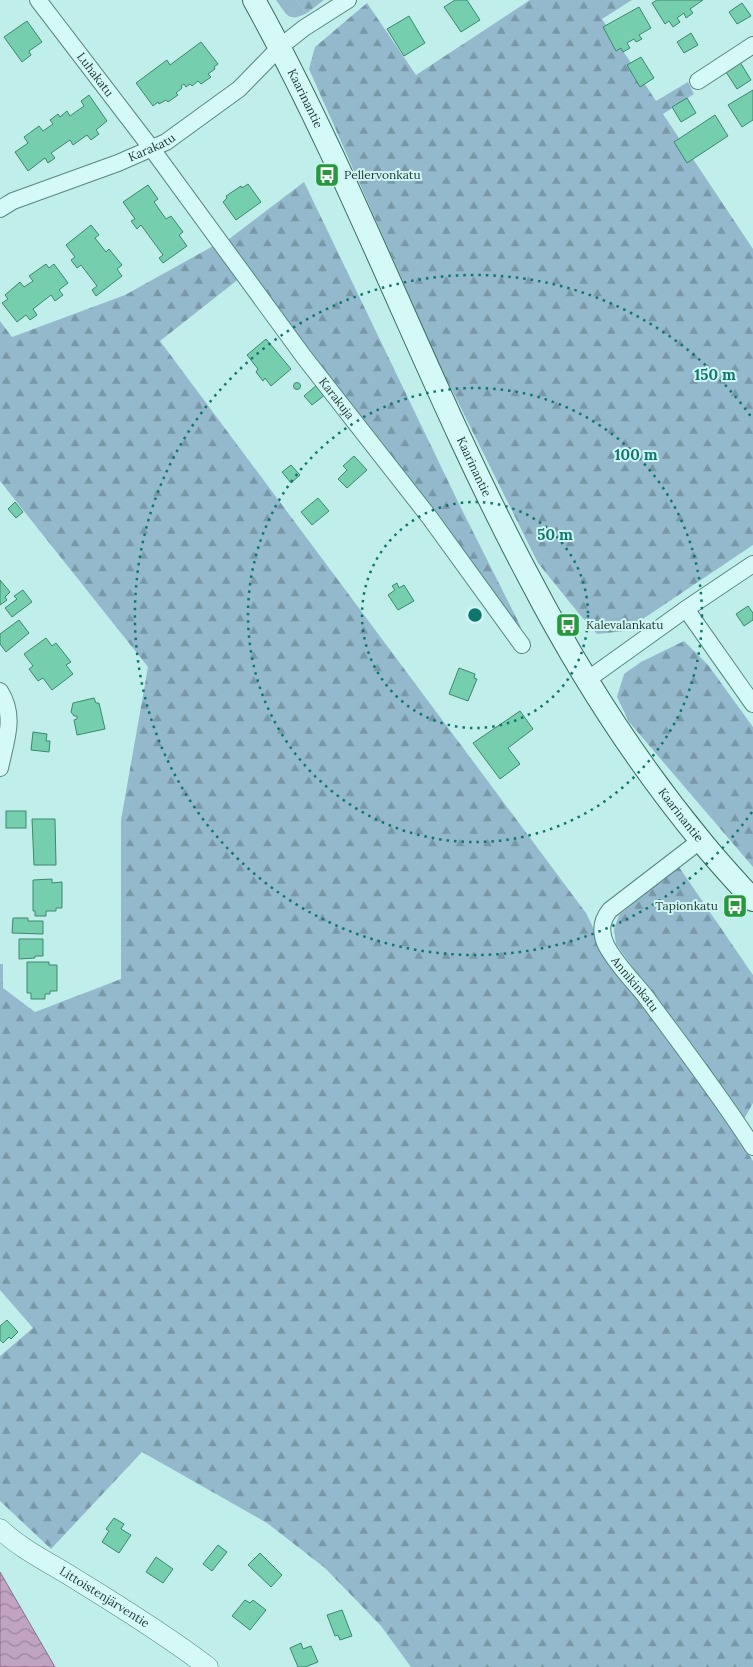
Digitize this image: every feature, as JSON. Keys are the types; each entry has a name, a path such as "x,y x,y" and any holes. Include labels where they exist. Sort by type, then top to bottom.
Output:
{"main road":[{"name":"Kaarinantie","path":"254,0 280,47 332,152 463,445 531,582 587,680 647,770 701,840 753,900"}],"street":[{"name":"Luhakatu","path":"38,0 152,149"},
{"path":"280,47 304,28 348,0"},
{"path":"698,81 753,45"},
{"name":"Karakatu","path":"0,210 19,199 118,164 152,149 177,135 239,89 280,47"},
{"name":"Karakuja","path":"152,149 304,357 430,518 522,645"},
{"path":"587,680 753,564"},
{"path":"686,609 753,704"},
{"path":"0,691 6,701 9,712 9,724 0,768"},
{"name":"Annikinkatu","path":"701,840 610,910 602,926 603,935 611,952 753,1147"},
{"name":"Littoistenjärventie","path":"0,1530 23,1548 76,1579 182,1647 208,1667"}],"green space":[{"path":"276,0 296,0 307,13 296,17 288,16"},
{"path":"296,0 324,0 307,13"},
{"path":"530,0 632,0 602,19 656,101 688,82 694,94 663,114 753,249 753,545 625,631 597,634 538,563 442,370 309,69 315,47 367,3 416,75"},
{"path":"304,182 460,506 521,627 513,624 225,242"},
{"path":"215,245 240,278 160,341 586,913 606,954 733,1130 753,1161 753,1667 411,1667 381,1626 325,1568 267,1523 142,1452 51,1549 0,1501 0,1356 33,1328 0,1290 0,964 3,964 3,988 35,1012 121,979 121,820 148,667 0,481 0,321 12,337 125,295"},
{"path":"684,641 708,665 753,727 753,867 629,722 617,697 624,674 641,662"},
{"path":"679,867 753,975 753,1103 743,1121 616,944 614,929 619,915"}],"water":[{"path":"0,1572 55,1667 0,1667"}],"building":[{"path":"455,0 467,0 480,20 461,32 444,7"},
{"path":"657,0 703,0 690,9 693,13 686,18 684,13 677,18 680,22 673,27 669,21 665,24 652,3"},
{"path":"742,3 751,16 737,24 729,12"},
{"path":"639,7 651,28 639,35 642,39 636,42 634,39 627,43 630,48 623,52 621,48 616,51 603,27"},
{"path":"409,16 425,43 404,56 387,29"},
{"path":"27,21 42,42 29,51 31,55 22,62 4,37"},
{"path":"691,33 698,45 684,53 677,42"},
{"path":"201,42 218,64 208,74 211,77 201,84 198,81 192,86 190,84 186,87 184,84 176,93 178,95 168,102 166,100 159,104 158,102 153,106 136,83 167,60 170,65"},
{"path":"641,57 654,78 640,87 627,65"},
{"path":"740,62 751,80 737,89 726,72"},
{"path":"753,90 753,120 742,127 728,105"},
{"path":"89,95 107,121 96,130 99,134 91,140 87,135 73,145 70,140 51,153 55,158 48,163 45,158 28,171 15,152 28,143 24,137 39,126 43,131 53,124 50,120 58,114 60,117 67,111 70,116 84,106 81,101"},
{"path":"687,98 696,113 681,122 672,107"},
{"path":"715,115 728,136 687,163 674,142"},
{"path":"248,184 261,202 236,220 223,202 227,198 226,196 241,186 242,188"},
{"path":"148,185 158,199 154,202 166,219 171,216 183,232 179,235 187,246 163,263 159,258 163,255 141,225 137,229 131,221 135,219 123,202"},
{"path":"91,225 99,235 95,238 106,252 109,249 122,265 117,269 122,276 96,296 92,290 97,286 81,265 77,268 71,260 75,257 66,245"},
{"path":"46,264 49,268 54,264 68,283 59,290 63,295 55,301 51,295 33,309 37,315 30,320 26,315 17,322 2,303 8,299 5,295 20,282 24,287 33,281 29,276"},
{"path":"266,339 291,369 271,386 265,378 263,381 256,372 258,369 247,355"},
{"path":"297,382 301,386 297,390 293,386"},
{"path":"318,384 326,394 312,405 304,396"},
{"path":"354,456 367,470 347,488 338,479 347,470 343,466"},
{"path":"291,465 300,475 291,483 282,472"},
{"path":"318,498 329,511 312,525 301,512"},
{"path":"15,502 23,512 16,518 8,509"},
{"path":"0,580 10,592 5,597 7,600 0,605"},
{"path":"397,583 399,588 404,585 414,601 398,610 388,595 395,590 392,586"},
{"path":"23,590 32,602 12,617 5,608 17,599 14,596"},
{"path":"748,606 753,613 753,620 744,626 736,614"},
{"path":"19,620 29,633 6,652 0,644 0,634"},
{"path":"46,638 52,646 56,643 71,662 66,665 73,674 52,690 43,678 38,681 29,669 33,666 24,654"},
{"path":"459,668 475,674 474,678 477,679 468,701 449,694"},
{"path":"94,698 96,703 99,703 105,729 77,735 74,720 77,719 77,716 74,716 71,712 73,703"},
{"path":"520,711 533,729 508,748 520,764 500,779 473,743"},
{"path":"33,732 47,734 46,741 50,741 49,752 31,750"},
{"path":"6,811 26,811 26,828 6,828"},
{"path":"32,819 55,819 56,865 34,865"},
{"path":"52,879 52,883 62,882 62,908 56,908 56,911 46,911 46,916 35,916 35,911 33,911 33,880"},
{"path":"13,918 43,921 43,934 12,933"},
{"path":"19,939 43,939 43,956 19,959"},
{"path":"27,962 49,962 49,965 57,965 57,991 50,991 50,994 45,994 45,999 31,999 31,993 27,993"},
{"path":"7,1320 18,1332 11,1339 9,1337 3,1343 0,1340 0,1326"},
{"path":"114,1518 124,1524 121,1529 131,1535 119,1553 102,1542 109,1531 106,1529"},
{"path":"218,1545 227,1552 212,1571 203,1564"},
{"path":"260,1553 282,1575 271,1587 248,1565"},
{"path":"156,1557 173,1569 163,1583 146,1572"},
{"path":"245,1600 250,1603 253,1600 266,1610 250,1630 232,1616"},
{"path":"342,1610 352,1636 340,1640 338,1635 335,1636 327,1615"},
{"path":"301,1643 303,1649 311,1646 318,1662 305,1667 298,1667 290,1648"}],"place":[{"name":"Pellervonkatu","path":"327,175"},
{"name":"Kalevalankatu","path":"568,625"},
{"name":"Tapionkatu","path":"735,906"}]}
